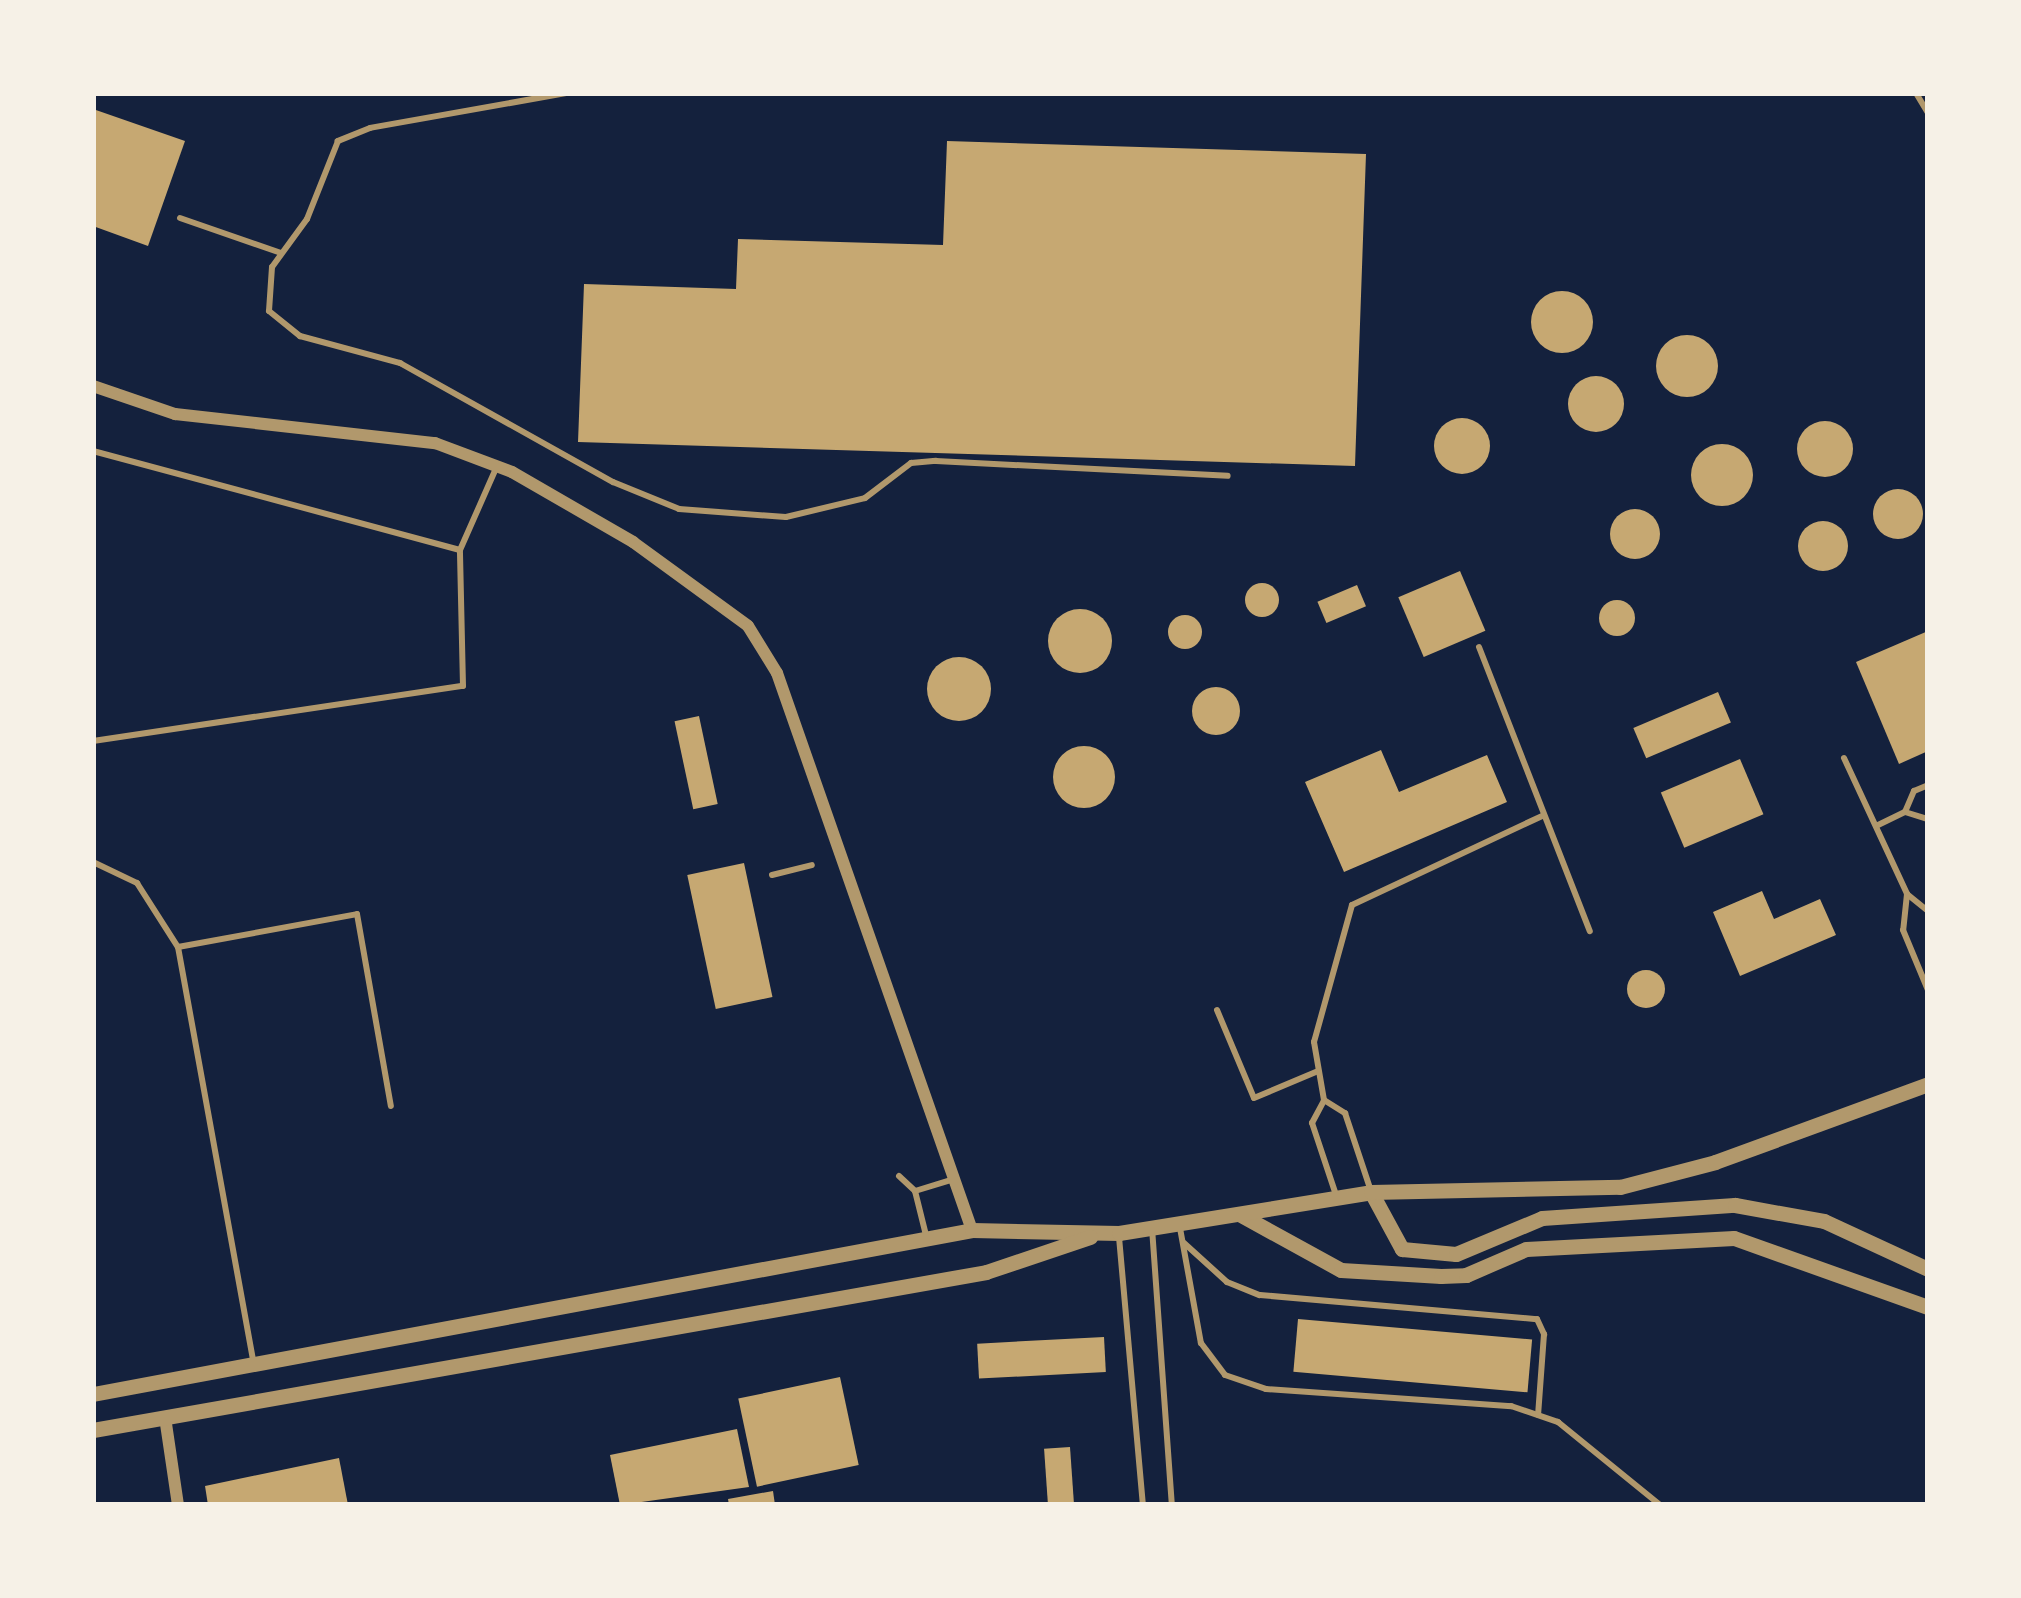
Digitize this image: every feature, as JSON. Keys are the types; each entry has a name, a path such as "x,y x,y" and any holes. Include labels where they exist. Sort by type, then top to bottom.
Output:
{"street":[{"path":"93,386 175,414 392,434 496,466 680,572 748,626 777,673 972,1230"},
{"path":"93,1394 972,1230 1098,1234 1152,1228 1181,1233 1239,1214 1371,1192 1620,1187 1715,1162 1928,1084"},
{"path":"1371,1192 1402,1249 1475,1251 1542,1218 1735,1204 1825,1221 1928,1269"},
{"path":"1691,1208 1693,1239"},
{"path":"1640,1212 1641,1242"},
{"path":"1239,1214 1341,1270 1466,1275 1526,1249 1734,1238 1928,1307"},
{"path":"1586,1216 1587,1245"},
{"path":"93,1430 986,1272 1098,1234"},
{"path":"165,1417 178,1505"}],"lane":[{"path":"566,93 370,128 338,141 307,219 281,254 268,291 268,311 280,324 400,363 614,482 680,508 786,517 865,498 910,463 936,461 1228,476"},
{"path":"1916,93 1928,113"},
{"path":"181,218 281,254"},
{"path":"93,451 460,550"},
{"path":"93,741 463,686 460,550 496,466"},
{"path":"1479,647 1591,931"},
{"path":"1844,758 1907,894 1928,910"},
{"path":"1876,826 1905,812 1914,791 1928,785"},
{"path":"1905,812 1928,819"},
{"path":"1337,1199 1312,1123 1324,1100 1313,1042 1352,905 1542,816"},
{"path":"93,862 137,883 178,947 254,1364"},
{"path":"772,875 812,865"},
{"path":"1907,894 1903,929 1928,990"},
{"path":"178,947 357,914 392,1106"},
{"path":"1217,1010 1254,1098 1319,1070"},
{"path":"1324,1100 1346,1113 1371,1192"},
{"path":"899,1176 915,1191 926,1238"},
{"path":"915,1191 955,1179"},
{"path":"1152,1228 1172,1505"},
{"path":"1119,1233 1143,1505"},
{"path":"1181,1233 1201,1343 1225,1376 1266,1389 1500,1404 1538,1415 1558,1422 1660,1505"},
{"path":"1181,1233 1227,1282 1260,1295 1537,1319 1544,1334 1538,1415"}],"building":[{"path":"93,109 185,141 148,246 93,226"},
{"path":"947,141 1366,154 1355,466 578,442 584,284 736,289 738,239 943,245"},
{"path":"1562,291 1584,300 1593,322 1584,344 1562,353 1540,344 1531,322 1540,300"},
{"path":"1687,335 1709,344 1718,366 1709,388 1687,397 1665,388 1656,366 1665,344"},
{"path":"1596,376 1616,384 1624,404 1616,424 1596,432 1576,424 1568,404 1576,384"},
{"path":"1462,418 1481,427 1490,446 1481,465 1462,474 1443,465 1434,446 1443,427"},
{"path":"1825,421 1845,429 1853,449 1845,469 1825,477 1805,469 1797,449 1805,429"},
{"path":"1722,444 1744,453 1753,475 1744,497 1722,506 1700,497 1691,475 1700,453"},
{"path":"1898,489 1916,496 1923,514 1916,532 1898,539 1880,532 1873,514 1880,496"},
{"path":"1635,509 1653,516 1660,534 1653,552 1635,559 1617,552 1610,534 1617,516"},
{"path":"1823,521 1841,528 1848,546 1841,564 1823,571 1805,564 1798,546 1805,528"},
{"path":"1460,571 1485,631 1424,657 1398,597"},
{"path":"1262,583 1274,588 1279,600 1274,612 1262,617 1250,612 1245,600 1250,588"},
{"path":"1357,585 1366,606 1326,623 1317,602"},
{"path":"1617,600 1629,606 1635,618 1629,630 1617,636 1605,630 1599,618 1605,606"},
{"path":"1080,609 1102,619 1112,641 1102,663 1080,673 1058,663 1048,641 1058,619"},
{"path":"1185,615 1197,620 1202,632 1197,644 1185,649 1173,644 1168,632 1173,620"},
{"path":"1928,631 1928,751 1899,764 1856,662"},
{"path":"959,657 981,667 991,689 981,711 959,721 937,711 927,689 937,667"},
{"path":"1216,687 1233,694 1240,711 1233,728 1216,735 1199,728 1192,711 1199,694"},
{"path":"1718,692 1731,722 1646,758 1633,728"},
{"path":"699,716 718,804 693,809 675,721"},
{"path":"1084,746 1106,755 1115,777 1106,799 1084,808 1062,799 1053,777 1062,755"},
{"path":"1381,750 1399,792 1487,755 1507,802 1344,872 1305,782"},
{"path":"1740,759 1763,814 1684,848 1661,793"},
{"path":"744,863 772,997 716,1009 687,875"},
{"path":"1762,891 1774,919 1820,899 1836,935 1740,976 1713,912"},
{"path":"1646,970 1660,975 1665,989 1660,1003 1646,1008 1632,1003 1627,989 1632,975"},
{"path":"1298,1319 1532,1339 1527,1392 1293,1372"},
{"path":"1104,1337 1106,1372 979,1379 977,1344"},
{"path":"840,1377 859,1465 757,1487 738,1399"},
{"path":"737,1429 749,1487 620,1505 610,1455"},
{"path":"1070,1447 1074,1505 1048,1505 1044,1449"},
{"path":"339,1458 348,1505 208,1505 205,1486"},
{"path":"773,1491 775,1505 729,1505 728,1499"}]}
